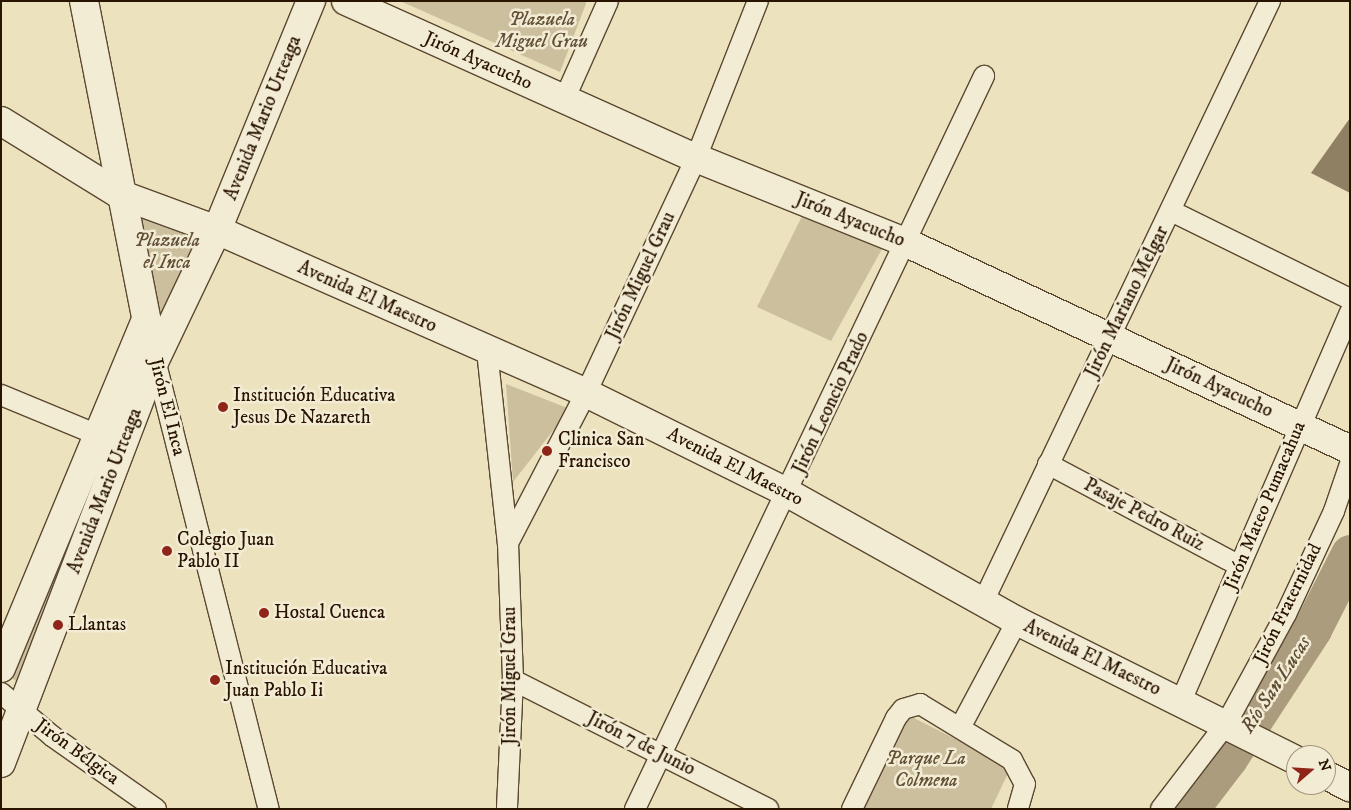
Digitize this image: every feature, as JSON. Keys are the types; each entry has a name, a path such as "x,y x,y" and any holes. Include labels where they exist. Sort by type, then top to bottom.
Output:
{"street":[{"name":"Jirón El Inca","path":"84,1 119,194 155,360 269,809"},
{"name":"Avenida Mario Urteaga","path":"1,763 155,360 217,230 311,1"},
{"name":"Jirón Ayacucho","path":"346,1 696,158 907,243 1350,450"},
{"path":"564,100 608,1"},
{"name":"Jirón Miguel Grau","path":"508,543 586,393 696,158 758,1"},
{"name":"Jirón Mariano Melgar","path":"984,602 1048,464 1171,211 1270,1"},
{"name":"Jirón Leoncio Prado","path":"635,809 788,493 984,76"},
{"name":"Avenida El Maestro","path":"1,121 119,194 217,230 487,351 586,393 788,493 1018,621 1286,755"},
{"path":"1171,211 1350,299"},
{"name":"Jirón Mateo Pumacahua","path":"1181,701 1350,312"},
{"name":"Avenida Mario Urteaga","path":"1,668 95,434 146,320"},
{"name":"Jirón Miguel Grau","path":"487,351 508,543 513,680 507,809"},
{"path":"1,396 95,434"},
{"name":"Pasaje Pedro Ruiz","path":"1048,464 1240,566"},
{"name":"Jirón Fraternidad","path":"1161,809 1233,727 1334,511 1350,464"},
{"path":"961,726 1018,621"},
{"name":"Jirón 7 de Junio","path":"513,680 661,753 768,809"},
{"name":"Jirón Bélgica","path":"1,692 22,710 156,809"},
{"path":"852,809 903,709 920,704 961,726 1012,760 1020,772 1024,791 1018,809"},
{"path":"1336,780 1350,787"},
{"path":"1343,809 1350,794"}],"green space":[{"name":"Plazuela Miguel Grau","path":"400,1 587,1 560,72"},
{"path":"806,208 887,240 831,341 757,307"},
{"name":"Plazuela el Inca","path":"136,212 198,240 159,331"},
{"path":"140,353 139,382 21,686 9,675"},
{"path":"506,384 570,409 513,482"},
{"name":"Parque La Colmena","path":"908,715 1011,767 991,809 864,809"}],"building":[{"path":"1350,118 1350,193 1311,173"}],"waterway":[{"name":"Río San Lucas","path":"1189,809 1228,758 1312,629 1350,554"}],"place":[{"name":"Institución Educativa Jesus De Nazareth","path":"223,407"},
{"name":"Clinica San Francisco","path":"547,451"},
{"name":"Colegio Juan Pablo II","path":"167,551"},
{"name":"Hostal Cuenca","path":"264,613"},
{"name":"Llantas","path":"58,625"},
{"name":"Institución Educativa Juan Pablo Ii","path":"215,680"}]}
